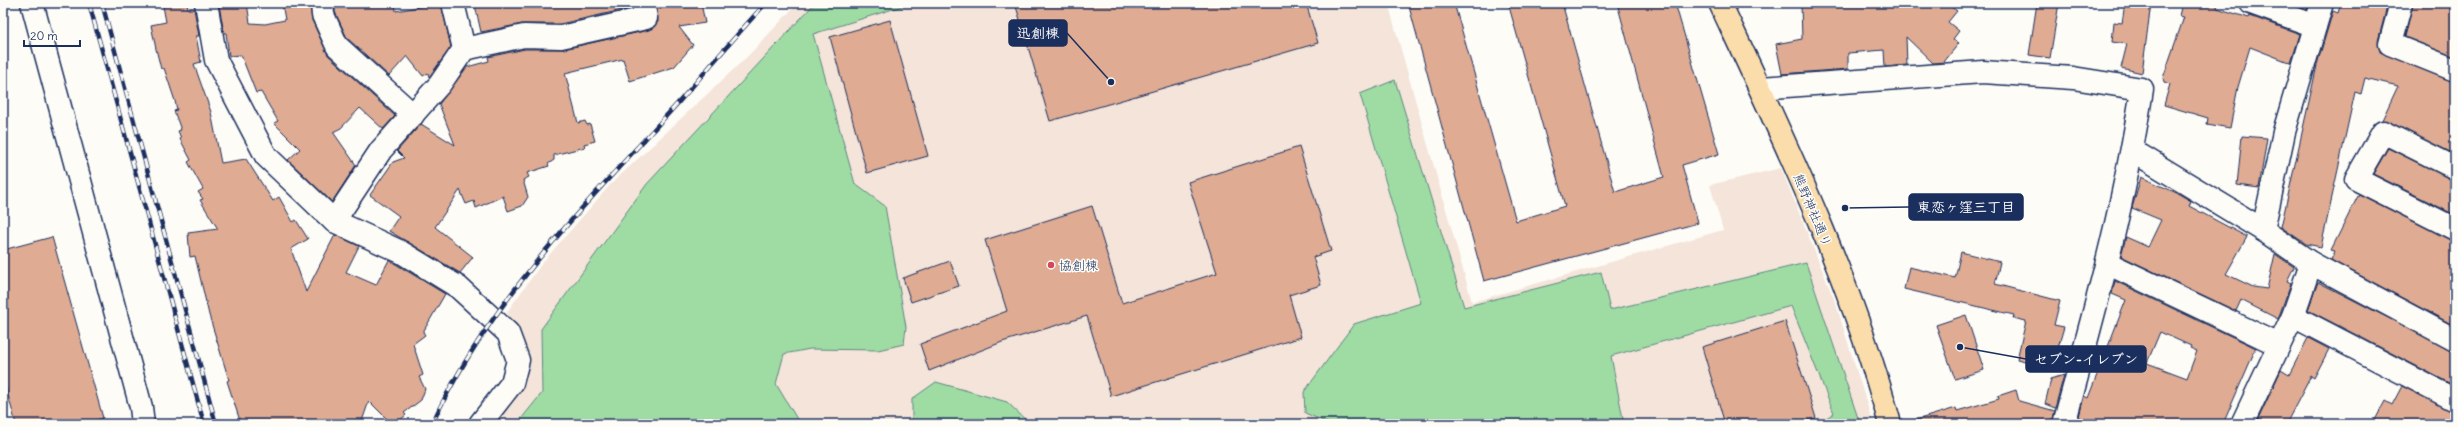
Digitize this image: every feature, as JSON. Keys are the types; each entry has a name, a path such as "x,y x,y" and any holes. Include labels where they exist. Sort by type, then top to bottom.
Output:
{"main road":[{"name":"熊野神社通り","path":"1720,3 1760,88 1838,269 1875,374 1890,424"}],"street":[{"path":"32,3 141,407 143,424"},
{"path":"206,3 216,60 266,156 334,222 401,252 458,287 508,333 518,360 512,382 480,424"},
{"path":"322,3 323,14 337,46 413,115"},
{"path":"453,3 464,49"},
{"path":"334,222 381,150 440,84 464,49 524,36 561,37 646,18 643,3"},
{"path":"2251,3 2315,26"},
{"path":"2263,230 2284,132 2322,3"},
{"path":"2401,3 2390,44 2455,70"},
{"path":"1760,88 1984,72 2073,78 2142,89 2133,151 2108,263 2064,424"},
{"path":"2455,168 2383,132 2356,179 2455,229"},
{"path":"2133,151 2263,230 2311,263 2455,340"},
{"path":"2108,263 2279,345"},
{"path":"2242,424 2293,316 2311,263"},
{"path":"2293,316 2455,400"}],"shaded area":[{"path":"798,3 1388,3 1472,302 1723,230 1710,185 1781,168 1836,304 1873,424 492,424 528,355 507,312 543,262 611,184 747,57"}],"green space":[{"path":"815,3 905,3 906,5 813,34 855,184 885,206 906,327 904,344 878,350 810,349 784,354 776,384 800,424 517,424 542,393 541,329 647,184"},
{"path":"1395,80 1464,307 1601,272 1610,310 1806,263 1860,424 1817,424 1834,413 1791,306 1611,356 1624,424 1330,424 1305,413 1304,392 1354,324 1421,303 1360,94"},
{"path":"936,382 1007,402 1030,424 912,424 912,399"}],"building":[{"path":"166,3 187,3 188,9 194,9 199,36 196,36 201,62 194,64 211,112 221,163 246,159 273,201 279,197 293,222 296,220 308,239 291,249 306,292 335,235 359,246 346,272 376,285 389,260 445,294 423,332 425,335 413,344 423,375 419,377 425,389 421,400 404,413 406,415 396,424 392,424 369,401 361,424 241,424 227,381 229,380 209,315 195,256 190,257 188,233 218,229 200,200 203,199 198,192 203,189 188,162 191,160 180,139 181,138 178,131 181,130 174,111 177,110 175,101 164,68 161,69 156,49 151,25 166,22 163,6 166,5"},
{"path":"228,3 247,3 250,23 265,24 285,20 282,3 310,3 312,20 328,55 395,116 383,129 360,108 341,128 333,132 356,165 332,202 288,160 300,149 274,123 278,121 261,92 256,93 241,55 229,56 226,33 224,33 219,5"},
{"path":"335,3 395,3 396,11 441,3 451,47 429,77 428,73 423,76 407,56 389,76 347,38 335,12"},
{"path":"485,3 596,3 597,7 614,3 631,3 631,8 560,24 522,24 481,32 475,5"},
{"path":"678,3 701,3 705,23 679,27 693,45 674,67 630,81 623,59 565,73 578,123 585,121 587,125 590,124 595,141 584,144 585,147 554,155 554,160 548,164 549,166 527,173 529,177 523,180 528,197 522,206 508,211 503,196 476,208 474,201 466,204 460,190 435,227 473,257 460,273 389,231 399,216 370,195 393,162 404,158 397,151 421,124 455,145 439,104 467,67 489,61 488,57 525,49 564,49 649,30 658,22 657,8"},
{"path":"1015,3 1306,3 1318,43 1050,121"},
{"path":"1408,3 1454,3 1516,221 1565,206 1508,3 1562,3 1615,192 1664,177 1617,3 1675,3 1719,154 1682,165 1698,223 1484,281"},
{"path":"1946,3 1957,11 1948,22 1959,31 1953,39 1959,43 1944,62 1933,63 1906,37 1907,65 1885,67 1884,50 1848,53 1848,69 1782,74 1776,44 1802,39 1801,5"},
{"path":"2037,3 2059,3 2050,58 2029,55"},
{"path":"2125,3 2151,3 2142,73 2121,68 2127,44 2112,42 2114,22 2122,23"},
{"path":"2182,3 2218,3 2217,8 2249,18 2250,16 2300,34 2291,63 2250,47 2238,87 2230,128 2207,124 2208,118 2164,105 2170,84 2164,82 2163,78 2184,17 2179,16"},
{"path":"2288,3 2301,3 2308,5 2307,10"},
{"path":"2341,3 2388,3 2378,41 2380,52 2455,82 2455,148 2452,153 2382,120 2398,86 2365,78 2361,94 2355,92 2321,247 2306,244 2281,227 2318,61 2333,11 2338,13"},
{"path":"2413,3 2455,3 2455,57 2405,37"},
{"path":"890,20 928,156 867,173 830,37"},
{"path":"2242,136 2267,138 2259,188 2237,185"},
{"name":"協創棟","path":"1299,147 1331,251 1313,257 1321,285 1289,295 1301,337 1111,396 1087,316 1002,342 929,371 920,344 1007,311 985,240 1092,206 1122,303 1217,273 1188,182"},
{"path":"2388,148 2455,180 2455,215 2373,174"},
{"path":"2141,177 2179,194 2191,201 2189,206 2247,237 2226,274 2253,287 2267,289 2275,254 2294,267 2287,281 2291,283 2278,319 2241,300 2236,311 2121,256 2126,237 2148,247 2161,220 2132,208"},
{"path":"2359,194 2455,241 2455,326 2331,260 2335,251 2331,250"},
{"path":"52,237 103,418 83,424 16,424 3,377 3,250"},
{"path":"1961,252 2000,262 1995,284 2060,301 2054,325 2064,327 2052,368 2017,359 2026,321 2013,318 2014,315 1904,289 1909,267 1955,278"},
{"path":"950,261 959,286 911,302 903,278"},
{"path":"2115,281 2256,348 2223,424 2095,424 2079,417 2084,396 2088,398 2126,300 2112,294","holes":["2160,332 2191,346 2190,348 2197,351 2187,378 2147,363"]},
{"path":"2318,282 2455,352 2455,386 2308,310"},
{"path":"1966,315 1984,370 1955,379 1936,325"},
{"path":"1785,321 1816,418 1795,424 1725,424 1702,347"},
{"path":"2308,338 2329,349 2314,378 2311,376 2286,424 2256,424 2281,370 2289,375"},
{"path":"2064,375 2055,408 2045,404 2051,379"},
{"path":"2402,386 2455,412 2455,424 2373,424 2385,401 2392,405"},
{"path":"2016,390 2019,401 2055,411 2052,424 1917,424 1916,420 1956,408 1957,411 1999,399 1998,396"}],"railway":[{"path":"89,3 204,424"},
{"path":"102,3 216,424"},
{"path":"432,424 455,378 482,335 511,294 575,216 678,103 766,3"}],"place":[{"name":"迅創棟","path":"1111,82"},
{"name":"東恋ヶ窪三丁目","path":"1845,208"},
{"name":"協創棟","path":"1051,265"},
{"name":"セブン-イレブン","path":"1960,347"}]}
